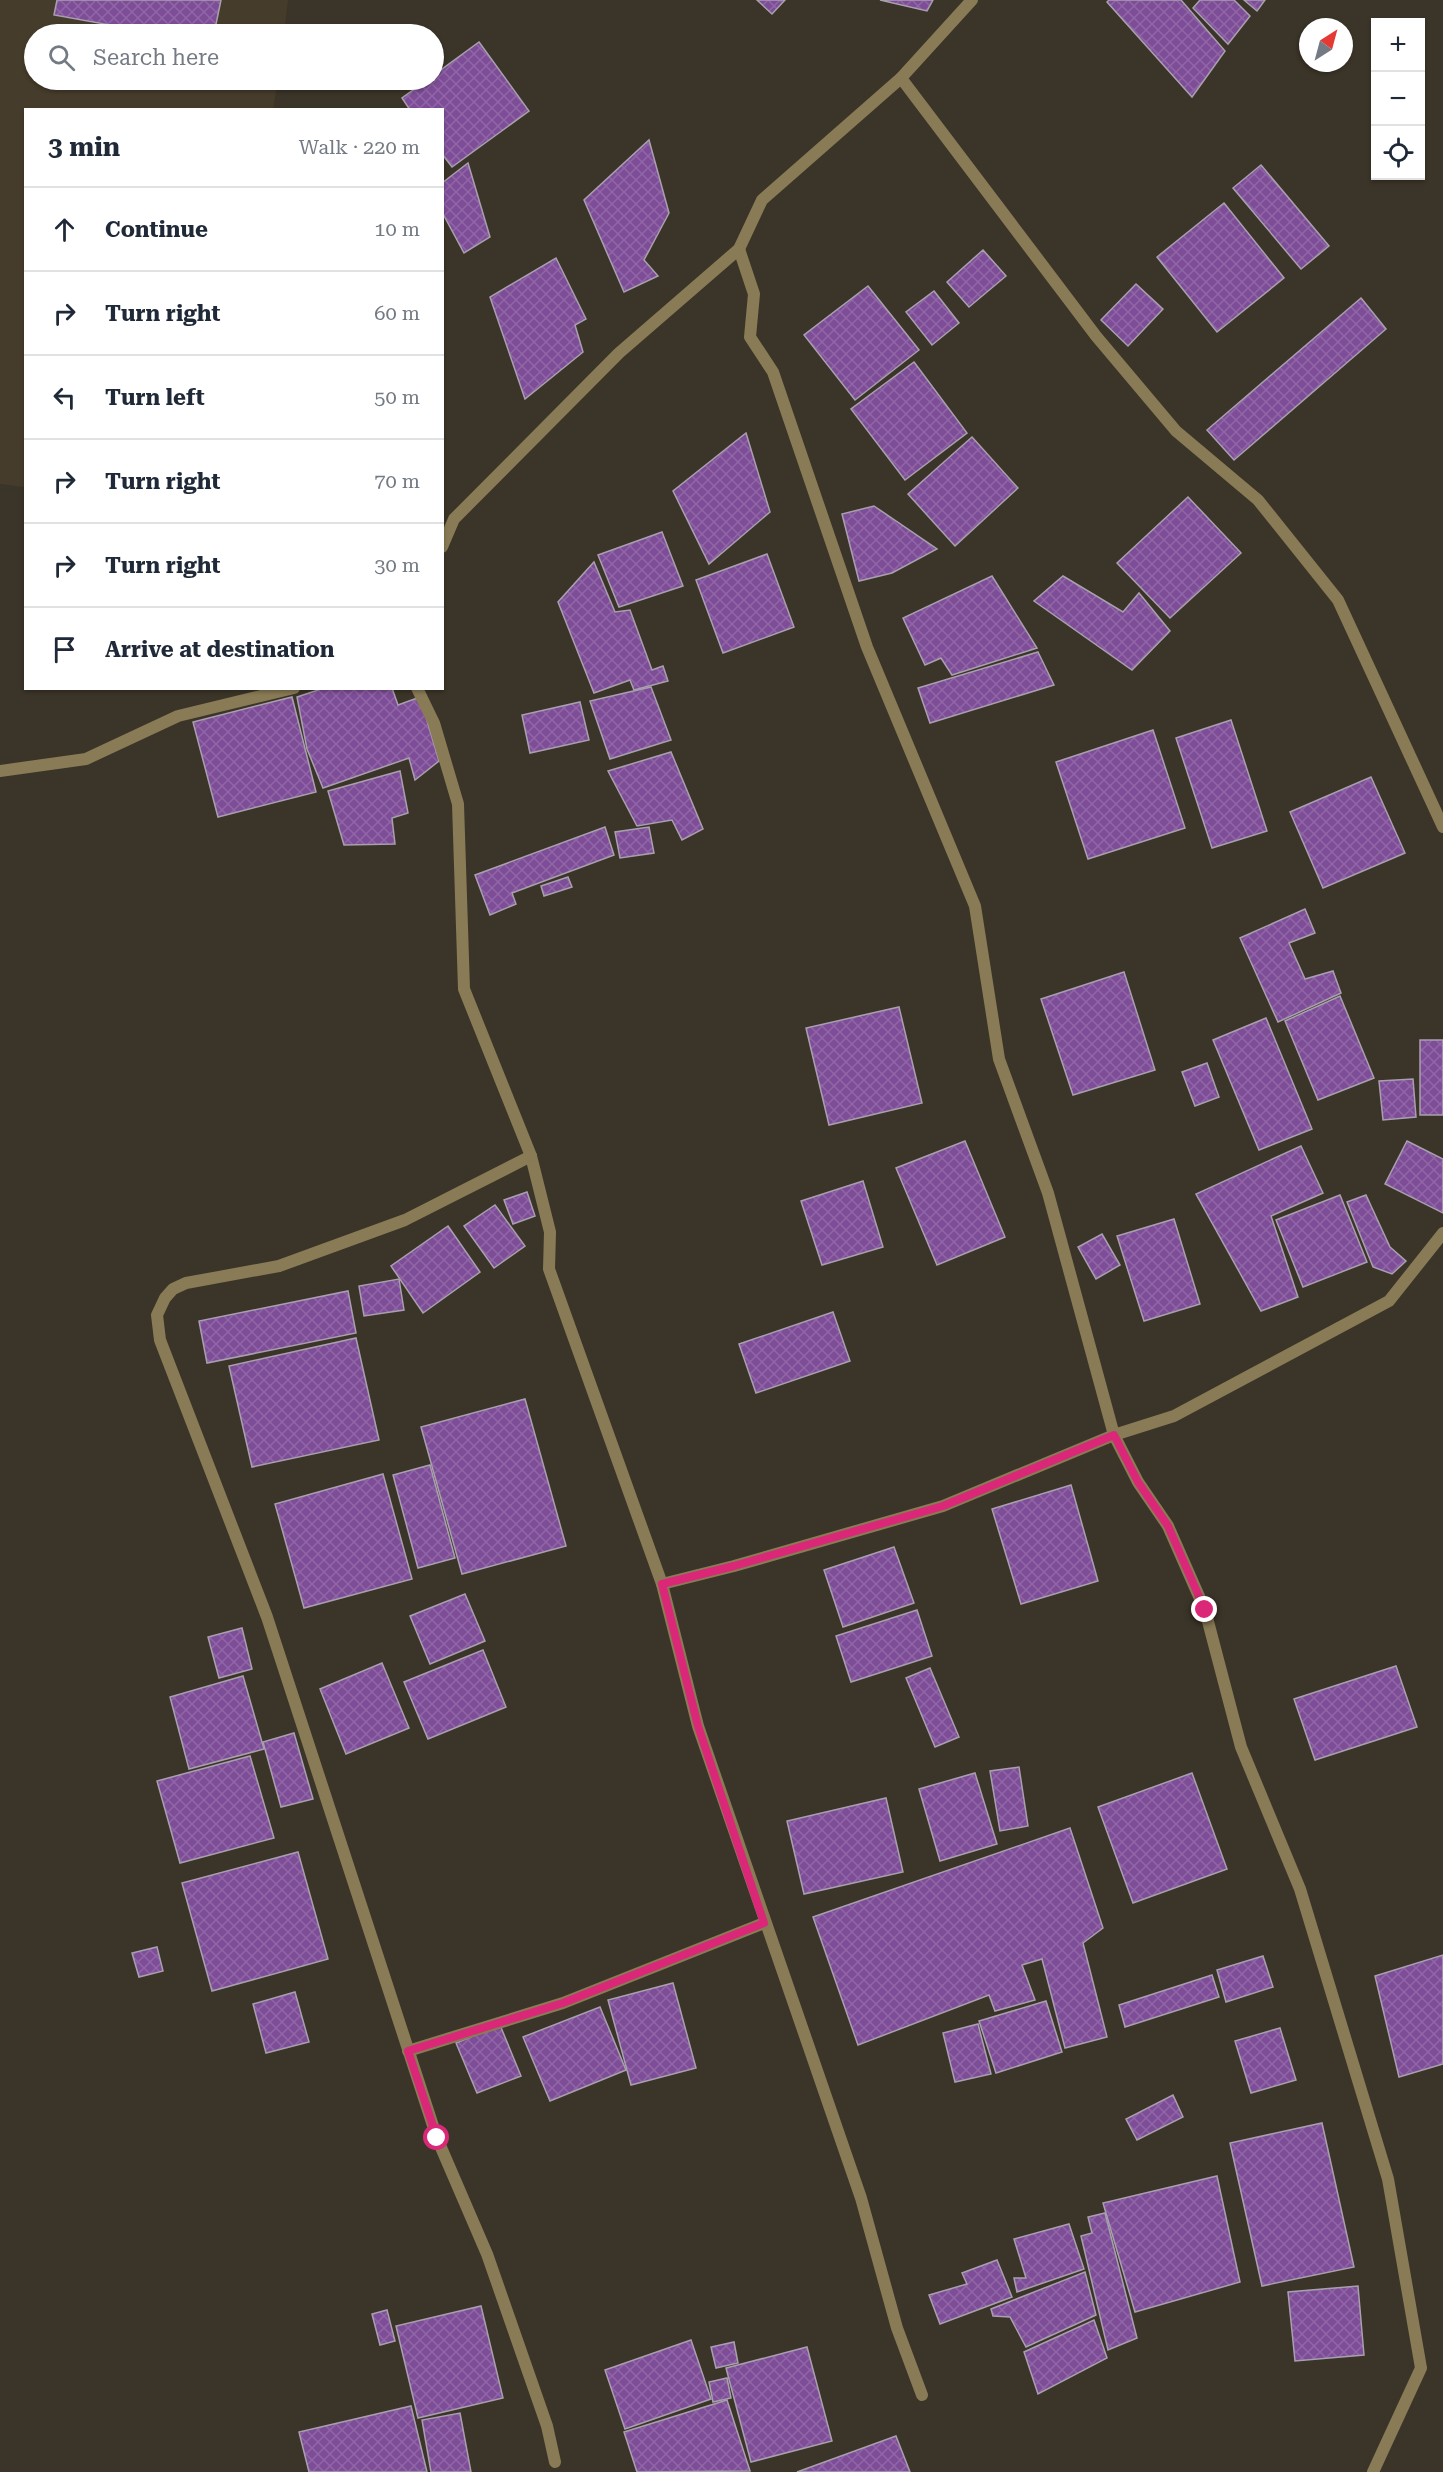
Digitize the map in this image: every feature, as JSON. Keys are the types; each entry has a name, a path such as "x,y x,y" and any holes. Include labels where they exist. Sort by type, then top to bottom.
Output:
{"street":[{"path":"444,542 454,519 619,353 739,249 762,200 901,78 972,0"},
{"path":"901,78 1096,336 1176,431 1258,500 1338,600 1443,826"},
{"path":"739,249 754,294 750,337 773,372 867,647 975,906 999,1059 1048,1193 1114,1435 1138,1482 1168,1526 1205,1610 1242,1747 1300,1889 1388,2179 1420,2368 1373,2472"},
{"path":"0,771 86,759 178,716 286,690"},
{"path":"418,690 435,723 459,804 464,989 531,1156 550,1232 549,1269 662,1584 698,1726 764,1923 861,2198 897,2328 922,2395"},
{"path":"531,1156 405,1220 384,1228 279,1266 186,1283 173,1289 165,1298 157,1315 160,1340 267,1617 437,2138 487,2254 547,2426 555,2462"},
{"path":"662,1584 757,1560 943,1506 1114,1435 1174,1416 1389,1301 1443,1233"},
{"path":"408,2051 563,2003 764,1923"}],"shaded area":[{"path":"0,0 288,0 285,24 24,24 24,90 276,90 273,108 24,108 24,487 0,484"}],"building":[{"path":"57,0 221,0 216,24 104,24 54,15"},
{"path":"757,0 785,0 772,14"},
{"path":"880,0 933,0 927,11"},
{"path":"1109,0 1181,0 1225,51 1192,97 1107,2"},
{"path":"1200,0 1234,0 1250,16 1228,44 1193,8"},
{"path":"1244,0 1265,0 1257,11"},
{"path":"479,42 529,111 452,167 444,157 444,108 409,108 402,98 413,90 444,90 444,68"},
{"path":"649,140 669,213 644,260 658,276 624,292 584,200"},
{"path":"468,163 490,237 464,253 444,216 444,181"},
{"path":"1261,165 1329,246 1301,269 1233,188"},
{"path":"1224,203 1284,278 1217,332 1157,257"},
{"path":"983,250 1006,276 969,307 947,282"},
{"path":"556,258 586,319 575,325 583,352 525,399 490,297"},
{"path":"1136,284 1163,309 1128,346 1101,320"},
{"path":"868,286 919,350 855,400 804,335"},
{"path":"934,291 959,323 932,345 906,312"},
{"path":"1361,298 1386,329 1234,460 1207,430"},
{"path":"914,362 967,433 905,480 851,409"},
{"path":"746,433 770,512 709,564 673,491"},
{"path":"972,437 1018,488 955,546 908,494"},
{"path":"1188,497 1241,553 1170,618 1117,563"},
{"path":"874,506 937,549 892,573 859,581 842,514"},
{"path":"662,532 683,586 619,607 598,555"},
{"path":"767,554 794,627 723,653 696,580"},
{"path":"594,562 615,612 630,610 652,670 663,666 668,681 634,690 630,680 594,693 558,602"},
{"path":"992,576 1037,648 952,675 941,658 925,665 903,618"},
{"path":"1063,576 1123,612 1139,593 1170,631 1132,670 1034,601"},
{"path":"1038,652 1054,685 930,723 918,688"},
{"path":"651,687 671,740 610,759 590,701"},
{"path":"318,690 393,690 398,705 420,697 439,761 415,780 409,758 323,788 307,749 297,697"},
{"path":"292,697 316,792 218,817 193,722"},
{"path":"580,702 589,740 530,753 522,715"},
{"path":"1231,720 1267,831 1212,848 1176,738"},
{"path":"1153,730 1185,828 1088,859 1056,762"},
{"path":"671,752 703,829 682,840 672,820 637,826 608,771"},
{"path":"400,771 408,813 392,818 395,844 344,845 328,791"},
{"path":"1371,777 1405,853 1323,888 1290,812"},
{"path":"605,827 614,855 512,893 516,904 490,915 475,875"},
{"path":"649,827 654,853 620,858 615,832"},
{"path":"568,877 572,887 544,896 541,886"},
{"path":"1305,909 1315,933 1289,943 1305,979 1333,971 1341,993 1278,1022 1240,938"},
{"path":"1124,972 1155,1070 1073,1095 1041,999"},
{"path":"1340,996 1374,1078 1318,1100 1285,1021"},
{"path":"899,1007 922,1103 829,1125 806,1028"},
{"path":"1266,1018 1312,1129 1259,1150 1213,1040"},
{"path":"1420,1040 1443,1040 1443,1115 1420,1115"},
{"path":"1207,1063 1219,1097 1195,1106 1182,1072"},
{"path":"1413,1079 1416,1117 1383,1120 1379,1081"},
{"path":"965,1141 1005,1237 937,1265 896,1168"},
{"path":"1407,1141 1443,1159 1443,1213 1385,1184"},
{"path":"1301,1146 1323,1193 1271,1216 1298,1297 1261,1311 1196,1194"},
{"path":"863,1181 883,1247 822,1265 801,1201"},
{"path":"527,1192 535,1216 513,1224 504,1200"},
{"path":"1340,1195 1367,1262 1303,1287 1276,1220"},
{"path":"1366,1195 1390,1247 1406,1261 1392,1274 1373,1267 1347,1202"},
{"path":"495,1205 525,1246 494,1268 464,1226"},
{"path":"1174,1219 1200,1304 1144,1321 1117,1236"},
{"path":"448,1226 480,1272 423,1313 391,1266"},
{"path":"1102,1234 1120,1265 1096,1279 1078,1247"},
{"path":"399,1279 404,1310 364,1316 359,1286"},
{"path":"348,1291 356,1333 207,1363 199,1321"},
{"path":"833,1312 850,1361 756,1393 739,1344"},
{"path":"356,1338 379,1440 252,1467 229,1366"},
{"path":"525,1399 566,1546 462,1574 421,1427"},
{"path":"430,1465 455,1558 418,1568 393,1475"},
{"path":"383,1474 412,1579 304,1608 275,1504"},
{"path":"1071,1485 1098,1581 1021,1604 992,1509"},
{"path":"894,1547 914,1603 843,1627 824,1570"},
{"path":"465,1594 485,1641 430,1664 410,1616"},
{"path":"917,1610 932,1656 851,1682 836,1636"},
{"path":"242,1628 252,1669 219,1678 208,1637"},
{"path":"483,1650 506,1707 428,1739 404,1682"},
{"path":"382,1663 409,1728 346,1754 320,1689"},
{"path":"1396,1666 1417,1727 1315,1760 1294,1699"},
{"path":"930,1668 959,1737 935,1747 906,1678"},
{"path":"243,1676 264,1749 189,1769 170,1697"},
{"path":"294,1733 313,1799 281,1807 263,1742"},
{"path":"250,1756 274,1838 180,1863 157,1781"},
{"path":"1019,1767 1028,1826 1000,1831 990,1771"},
{"path":"975,1773 997,1844 940,1861 919,1789"},
{"path":"1192,1773 1227,1869 1133,1903 1098,1807"},
{"path":"886,1798 903,1872 804,1894 787,1821"},
{"path":"1070,1828 1103,1928 1083,1943 1107,2037 1065,2048 1042,1959 1022,1965 1035,2000 995,2011 989,1995 858,2045 813,1917"},
{"path":"298,1852 328,1959 212,1991 182,1883"},
{"path":"157,1947 163,1971 139,1977 132,1953"},
{"path":"1443,1955 1443,2064 1399,2077 1375,1976"},
{"path":"1263,1956 1273,1987 1226,2002 1217,1970"},
{"path":"1212,1975 1219,1997 1125,2027 1119,2005"},
{"path":"673,1983 696,2068 631,2085 608,2000"},
{"path":"295,1992 309,2042 266,2053 253,2004"},
{"path":"1046,2001 1062,2052 996,2073 979,2021"},
{"path":"600,2007 626,2070 550,2101 523,2037"},
{"path":"978,2024 991,2074 955,2082 943,2033"},
{"path":"500,2025 521,2076 477,2093 456,2043"},
{"path":"1280,2028 1296,2080 1251,2093 1235,2041"},
{"path":"1173,2095 1183,2117 1137,2140 1126,2119"},
{"path":"1322,2123 1354,2267 1262,2286 1230,2143"},
{"path":"1217,2176 1240,2282 1135,2312 1103,2203"},
{"path":"1105,2213 1137,2338 1108,2350 1081,2236 1092,2233 1088,2217"},
{"path":"1069,2224 1084,2269 1017,2292 1014,2278 1026,2278 1014,2239"},
{"path":"997,2260 1012,2297 940,2324 929,2295 967,2284 962,2273"},
{"path":"1085,2272 1096,2315 1026,2347 1010,2317 993,2316 991,2309"},
{"path":"1358,2286 1364,2355 1295,2361 1288,2292"},
{"path":"481,2306 503,2398 418,2418 396,2326"},
{"path":"387,2310 395,2341 380,2345 372,2314"},
{"path":"1094,2320 1107,2358 1038,2394 1024,2352"},
{"path":"691,2340 711,2399 625,2429 605,2370"},
{"path":"734,2342 738,2363 716,2368 711,2347"},
{"path":"807,2347 832,2441 751,2462 726,2368"},
{"path":"727,2378 731,2398 713,2402 709,2382"},
{"path":"727,2400 750,2471 637,2472 624,2432"},
{"path":"411,2406 427,2472 309,2472 299,2432"},
{"path":"460,2413 471,2472 431,2472 422,2420"},
{"path":"896,2436 910,2472 797,2472"}],"route":[{"path":"437,2138 408,2051 563,2003 764,1923 698,1726 662,1584 814,1544 943,1506 1114,1435 1138,1482 1168,1526 1205,1610"}]}
